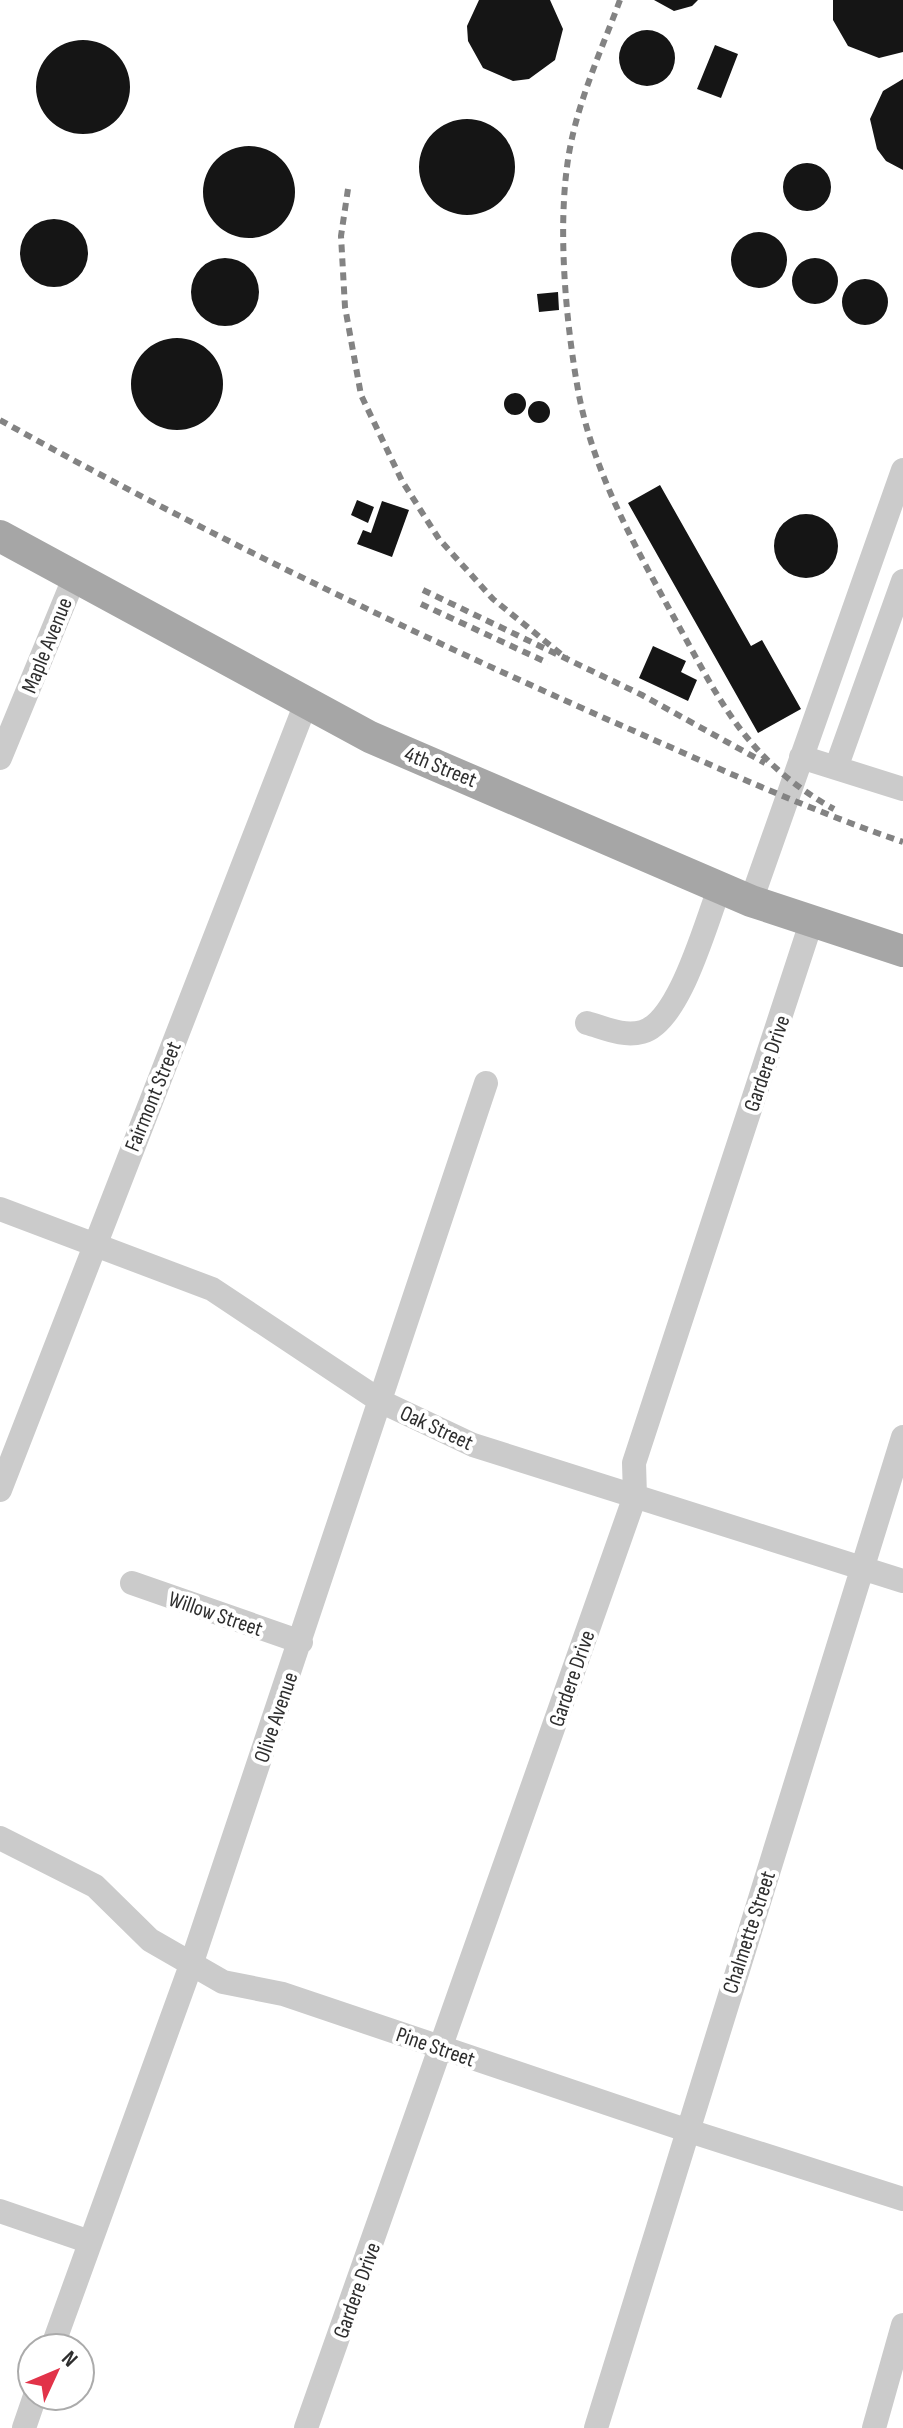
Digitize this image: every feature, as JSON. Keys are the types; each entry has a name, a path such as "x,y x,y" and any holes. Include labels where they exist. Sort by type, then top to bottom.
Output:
{"main road":[{"name":"4th Street","path":"0,536 370,737 751,901 903,951"}],"street":[{"path":"751,901 903,470"},
{"name":"Maple Avenue","path":"1,751 75,576"},
{"path":"836,768 903,581"},
{"name":"Fairmont Street","path":"0,1490 306,703"},
{"path":"801,757 903,789"},
{"path":"587,1023 626,1034 645,1031 660,1019 682,984 720,887"},
{"name":"Gardere Drive","path":"306,2428 443,2048 635,1496 634,1463 811,923"},
{"name":"Olive Avenue","path":"58,2332 191,1965 382,1402 388,1371 486,1083"},
{"name":"Oak Street","path":"0,1209 212,1289 382,1402 473,1445 903,1581"},
{"name":"Chalmette Street","path":"596,2428 903,1437"},
{"name":"Willow Street","path":"132,1583 301,1642"},
{"name":"Pine Street","path":"0,1838 95,1886 150,1940 223,1982 283,1994 686,2130 903,2199"},
{"path":"0,2211 90,2242"},
{"path":"874,2428 903,2325"}],"building":[{"path":"479,0 550,0 563,29 555,60 529,79 513,81 483,68 468,41 467,26"},
{"path":"654,0 698,0 692,6 674,11"},
{"path":"833,0 903,0 903,52 879,58 848,46 833,20"},
{"path":"647,30 667,38 675,58 667,78 647,86 627,78 619,58 627,38"},
{"path":"83,40 101,44 116,54 126,69 130,87 126,105 116,120 101,130 83,134 65,130 50,120 40,105 36,87 40,69 50,54 65,44"},
{"path":"715,45 738,54 721,98 697,89"},
{"path":"903,79 903,170 886,161 877,149 870,119 883,91"},
{"path":"467,119 486,122 501,133 512,148 515,167 512,186 501,201 486,212 467,215 448,212 433,201 422,186 419,167 422,148 433,133 448,122"},
{"path":"249,146 275,154 287,166 295,192 287,218 275,230 249,238 223,230 211,218 203,192 211,166 223,154"},
{"path":"807,163 824,170 831,187 824,204 807,211 790,204 783,187 790,170"},
{"path":"54,219 78,229 88,253 78,277 54,287 30,277 20,253 30,229"},
{"path":"759,232 778,241 787,260 778,279 759,288 740,279 731,260 740,241"},
{"path":"232,258 253,273 259,292 257,305 249,316 232,326 218,326 201,316 193,305 191,285 201,268 212,260"},
{"path":"815,258 831,265 838,281 831,297 815,304 799,297 792,281 799,265"},
{"path":"865,279 881,286 888,302 881,318 865,325 849,318 842,302 849,286"},
{"path":"558,292 559,310 539,312 537,294"},
{"path":"177,338 195,341 210,351 220,366 223,384 220,402 210,417 195,427 177,430 159,427 144,417 134,402 131,384 134,366 144,351 159,341"},
{"path":"515,393 523,396 526,404 523,412 515,415 507,412 504,404 507,396"},
{"path":"539,401 547,404 550,412 547,420 539,423 531,420 528,412 531,404"},
{"path":"660,485 751,646 762,640 801,709 758,733 628,503"},
{"path":"357,500 374,507 368,523 351,515"},
{"path":"382,501 409,510 392,557 357,544 363,530 371,533"},
{"path":"806,514 824,520 832,528 838,546 832,564 824,572 806,578 788,572 780,564 774,546 780,528 788,520"},
{"path":"653,646 686,661 681,672 697,680 688,701 639,678"}],"railway":[{"path":"620,0 575,124 564,193 563,249 567,308 585,421 605,481 632,539 720,699 758,751 800,787 834,809"},
{"path":"348,189 341,236 345,307 361,395 402,481 439,539 493,599 567,659"},
{"path":"0,420 223,538 449,648 751,782 903,842"},
{"path":"423,590 642,695 765,763"},
{"path":"421,604 548,663"}]}
